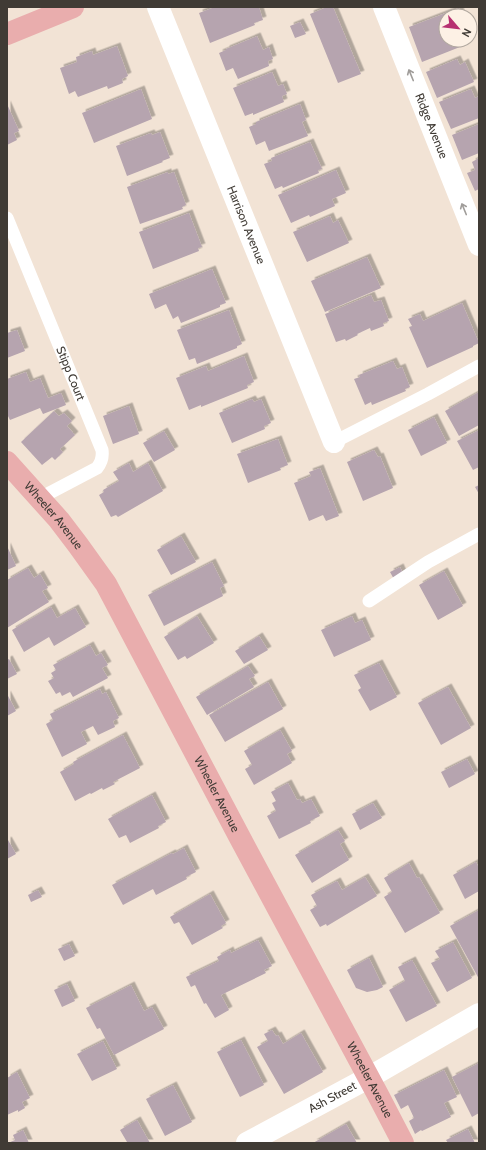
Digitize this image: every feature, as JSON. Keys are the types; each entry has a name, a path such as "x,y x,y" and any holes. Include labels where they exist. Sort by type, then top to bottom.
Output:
{"main road":[{"path":"7,34 73,7"},
{"name":"Wheeler Avenue","path":"7,462 40,498 78,545 106,584 403,1143"}],"street":[{"name":"Harrison Avenue","path":"158,7 334,442"},
{"name":"Ridge Avenue","path":"384,7 479,245"},
{"name":"Ash Street","path":"248,1143 368,1078 479,1014"}],"lane":[{"name":"Stipp Court","path":"7,218 102,450 103,457 97,468 40,498"},
{"path":"334,442 479,366"},
{"path":"369,601 428,562 479,534"}],"building":[{"path":"215,7 259,7 263,20 254,23 255,25 210,43 199,13"},
{"path":"327,7 333,7 361,74 338,83 310,14"},
{"path":"438,16 438,48 457,48 422,62 409,27"},
{"path":"300,22 306,34 295,38 290,26"},
{"path":"257,36 263,50 269,47 273,59 268,61 269,66 238,79 233,68 226,71 219,53"},
{"path":"117,46 128,76 122,79 123,83 108,89 107,86 78,97 75,91 69,94 60,68 77,62 76,57 92,51 93,55"},
{"path":"457,59 460,65 465,62 474,82 437,98 426,72"},
{"path":"272,72 278,86 283,84 287,94 282,96 284,102 253,115 253,113 245,116 233,88"},
{"path":"141,89 152,119 94,143 82,113"},
{"path":"471,89 475,98 479,96 479,118 451,129 439,102"},
{"path":"7,104 19,131 14,133 17,140 7,145"},
{"path":"300,104 306,120 302,122 308,136 269,151 265,141 256,145 249,127 256,124 256,122"},
{"path":"479,124 479,153 462,160 452,135"},
{"path":"160,132 170,158 127,176 116,146 151,133 152,135"},
{"path":"310,142 322,169 318,170 319,173 283,188 282,186 275,189 264,164 272,161 271,158"},
{"path":"479,158 479,189 475,191 467,173 475,170 472,162"},
{"path":"336,170 346,193 332,199 335,206 310,217 309,215 291,223 278,195"},
{"path":"168,172 168,174 174,172 186,205 182,207 183,209 140,224 127,187"},
{"path":"189,213 202,247 198,248 199,251 153,269 139,232"},
{"path":"330,216 333,223 338,220 349,243 307,262 293,232"},
{"path":"367,257 381,288 325,312 311,281"},
{"path":"212,269 226,303 220,305 220,307 181,323 178,316 173,319 166,304 155,309 149,294"},
{"path":"371,295 374,302 381,300 389,321 383,323 384,326 371,331 370,328 346,341 345,339 336,342 325,314"},
{"path":"462,303 479,343 427,368 409,327 412,326 408,319 420,314 423,321"},
{"path":"229,310 242,344 237,346 237,348 197,364 195,358 189,360 177,330"},
{"path":"17,330 25,351 7,358 7,333"},
{"path":"244,356 254,382 247,385 248,388 201,407 201,405 189,410 176,378 206,366 208,371"},
{"path":"393,361 397,369 402,367 410,387 405,389 406,391 372,405 371,402 365,405 354,379 360,377 359,375"},
{"path":"26,372 30,382 40,378 48,398 61,393 66,405 43,414 40,408 10,420 7,414 7,379"},
{"path":"479,392 479,425 459,436 445,411"},
{"path":"252,399 254,402 261,399 271,423 264,426 265,429 232,443 219,413"},
{"path":"129,406 139,434 113,444 103,416"},
{"path":"54,411 59,416 64,413 72,421 67,426 75,435 60,449 63,452 55,460 52,457 42,465 21,442"},
{"path":"434,417 447,443 421,456 408,430"},
{"path":"479,430 479,467 473,470 457,441"},
{"path":"164,431 175,450 154,462 143,443"},
{"path":"278,439 288,465 280,468 281,470 248,483 237,454"},
{"path":"374,450 378,457 380,456 393,488 363,501 347,462"},
{"path":"129,463 133,472 148,463 163,491 118,517 116,515 111,517 99,495 104,492 103,490 119,481 113,472"},
{"path":"320,468 339,516 326,521 323,515 309,521 294,483 311,476 309,472"},
{"path":"479,485 479,494 475,487"},
{"path":"181,536 196,562 171,575 157,550"},
{"path":"7,546 16,566 7,570"},
{"path":"212,562 224,586 220,588 223,596 164,626 148,595"},
{"path":"400,567 404,576 395,581 390,572"},
{"path":"28,568 34,578 40,574 48,588 42,591 49,602 7,628 7,580"},
{"path":"444,571 463,606 438,620 419,585"},
{"path":"51,607 57,618 75,608 86,627 54,646 49,637 24,652 12,630"},
{"path":"197,616 214,643 187,659 185,656 178,660 164,637"},
{"path":"352,616 355,623 362,620 371,640 334,657 321,630"},
{"path":"259,636 268,650 244,664 235,651"},
{"path":"90,645 96,656 101,653 108,665 102,668 108,678 73,697 70,692 62,696 60,692 56,694 48,681 54,678 51,673 56,670 53,665"},
{"path":"9,659 17,674 7,679 7,660"},
{"path":"379,663 397,697 370,711 358,690 361,688 354,675"},
{"path":"248,666 255,676 249,679 254,687 207,715 196,697"},
{"path":"268,682 283,709 225,742 209,715"},
{"path":"448,687 471,728 441,745 418,703"},
{"path":"100,689 102,694 106,692 119,718 113,721 115,727 98,735 93,726 81,732 87,744 62,757 46,724 53,720 50,714"},
{"path":"7,694 16,711 7,716"},
{"path":"280,730 292,751 287,754 292,763 254,785 245,769 252,765 244,751"},
{"path":"123,735 140,768 113,782 115,784 103,790 102,788 91,794 90,793 75,801 60,772 74,764 73,762"},
{"path":"467,759 475,774 449,788 441,772"},
{"path":"288,783 297,800 300,799 302,803 311,799 320,816 310,821 311,823 279,839 267,816 276,811 272,803 276,801 271,792"},
{"path":"152,795 166,822 158,826 159,828 130,843 126,835 119,838 108,819"},
{"path":"373,803 382,818 360,830 352,814"},
{"path":"338,830 345,841 340,844 349,860 312,883 295,855"},
{"path":"8,840 16,854 7,859 7,841"},
{"path":"184,848 196,872 186,877 187,879 156,895 153,889 123,905 112,885"},
{"path":"476,862 479,868 479,891 465,899 453,875"},
{"path":"409,863 440,913 405,933 384,897 392,892 384,878"},
{"path":"365,877 377,896 327,926 326,924 320,927 310,910 317,906 311,895 337,881 342,890"},
{"path":"38,890 42,897 31,902 28,895"},
{"path":"210,894 226,923 221,926 223,928 192,945 179,922 174,924 170,917"},
{"path":"479,910 479,979 450,926"},
{"path":"258,940 272,966 264,970 266,973 221,995 229,1010 215,1018 206,1003 204,1004 195,985 191,987 186,977 219,961 217,957 230,950 231,953"},
{"path":"453,942 472,978 447,992 431,963 440,959 435,951"},
{"path":"69,944 75,956 64,961 58,949"},
{"path":"369,958 383,987 367,992 356,988 347,970"},
{"path":"412,960 437,1006 406,1022 389,990 405,981 398,967"},
{"path":"67,984 75,1001 62,1007 54,990"},
{"path":"131,985 144,1011 152,1007 164,1029 114,1055 100,1028 97,1029 86,1008"},
{"path":"272,1030 276,1036 278,1035 283,1044 301,1033 323,1072 284,1094 257,1047 268,1041 264,1034"},
{"path":"241,1040 264,1085 240,1097 217,1052"},
{"path":"103,1041 117,1069 92,1081 77,1054"},
{"path":"479,1063 479,1113 472,1117 452,1077"},
{"path":"444,1070 457,1097 444,1103 451,1117 415,1134 409,1121 414,1118 408,1105 401,1109 394,1095"},
{"path":"17,1072 30,1098 22,1102 25,1108 7,1115 7,1078"},
{"path":"173,1085 192,1122 165,1136 146,1099"},
{"path":"137,1120 150,1143 125,1143 127,1142 120,1130"},
{"path":"346,1124 357,1143 313,1143"},
{"path":"468,1129 475,1143 448,1143 446,1140"},
{"path":"23,1130 29,1143 8,1143 15,1140 13,1135"}]}
